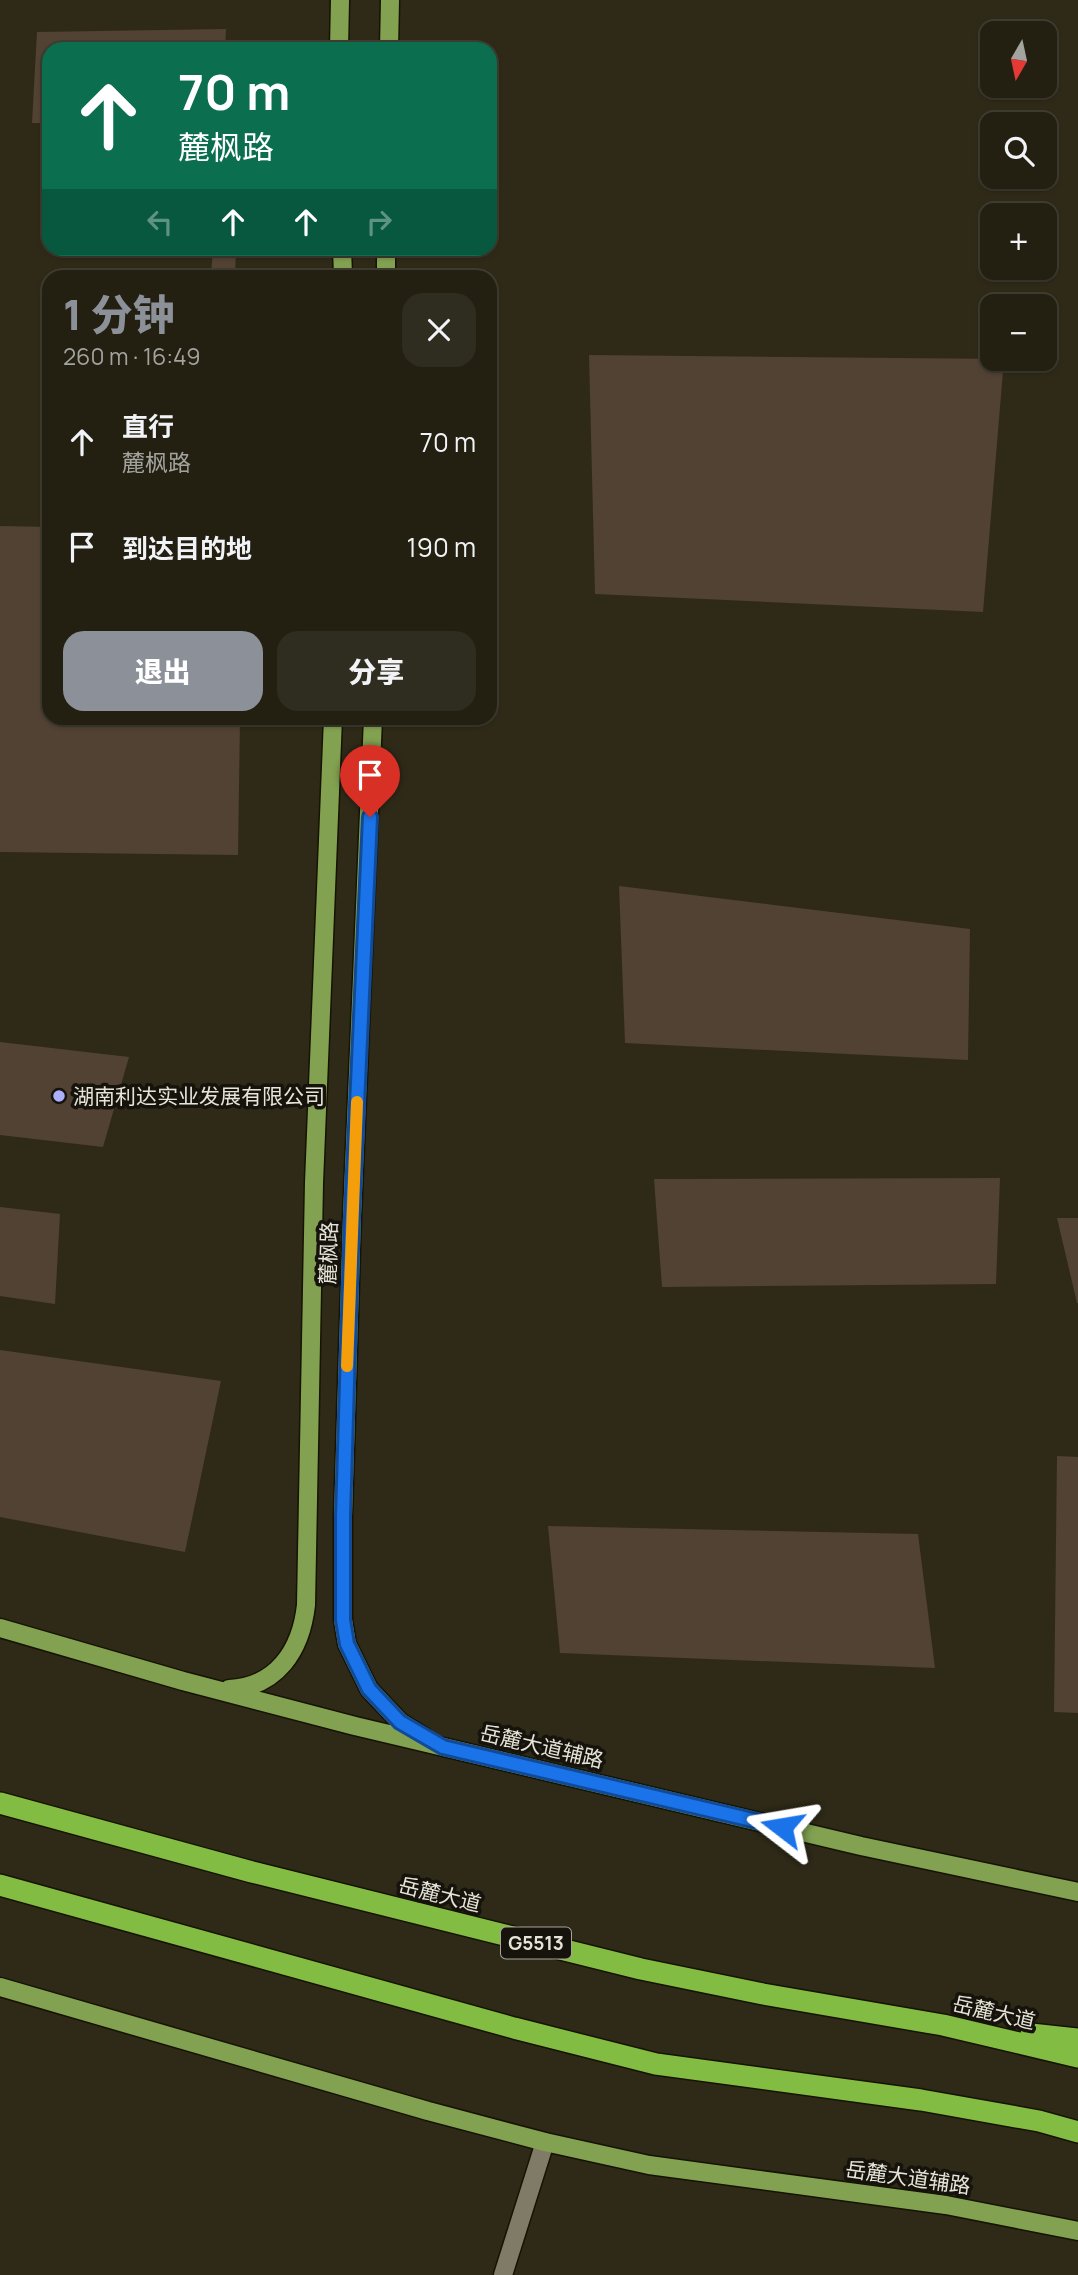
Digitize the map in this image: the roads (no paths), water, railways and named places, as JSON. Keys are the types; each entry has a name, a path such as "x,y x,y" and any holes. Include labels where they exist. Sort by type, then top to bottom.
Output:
{"highway":[{"name":"岳麓大道","path":"4,1803 252,1872 641,1969 763,1994 943,2025 1078,2057"},
{"path":"0,1885 514,2028 656,2064 921,2100 1039,2121 1078,2132"},
{"path":"943,2025 1078,2039"}],"main road":[{"path":"339,42 340,0"},
{"path":"389,42 390,0"},
{"path":"210,1688 249,1688 268,1679 294,1650 303,1628 314,1183 333,725"},
{"name":"麓枫路","path":"373,725 352,1216 343,1516 343,1620 347,1644 369,1689 400,1722 443,1747"},
{"name":"岳麓大道辅路","path":"0,1628 210,1688 443,1747 861,1846 1078,1892"},
{"name":"岳麓大道辅路","path":"0,1987 428,2111 545,2142 649,2165 946,2204 1078,2231"}],"street":[{"path":"503,2275 545,2142"}],"place":[{"name":"湖南利达实业发展有限公司","path":"59,1096"}]}
